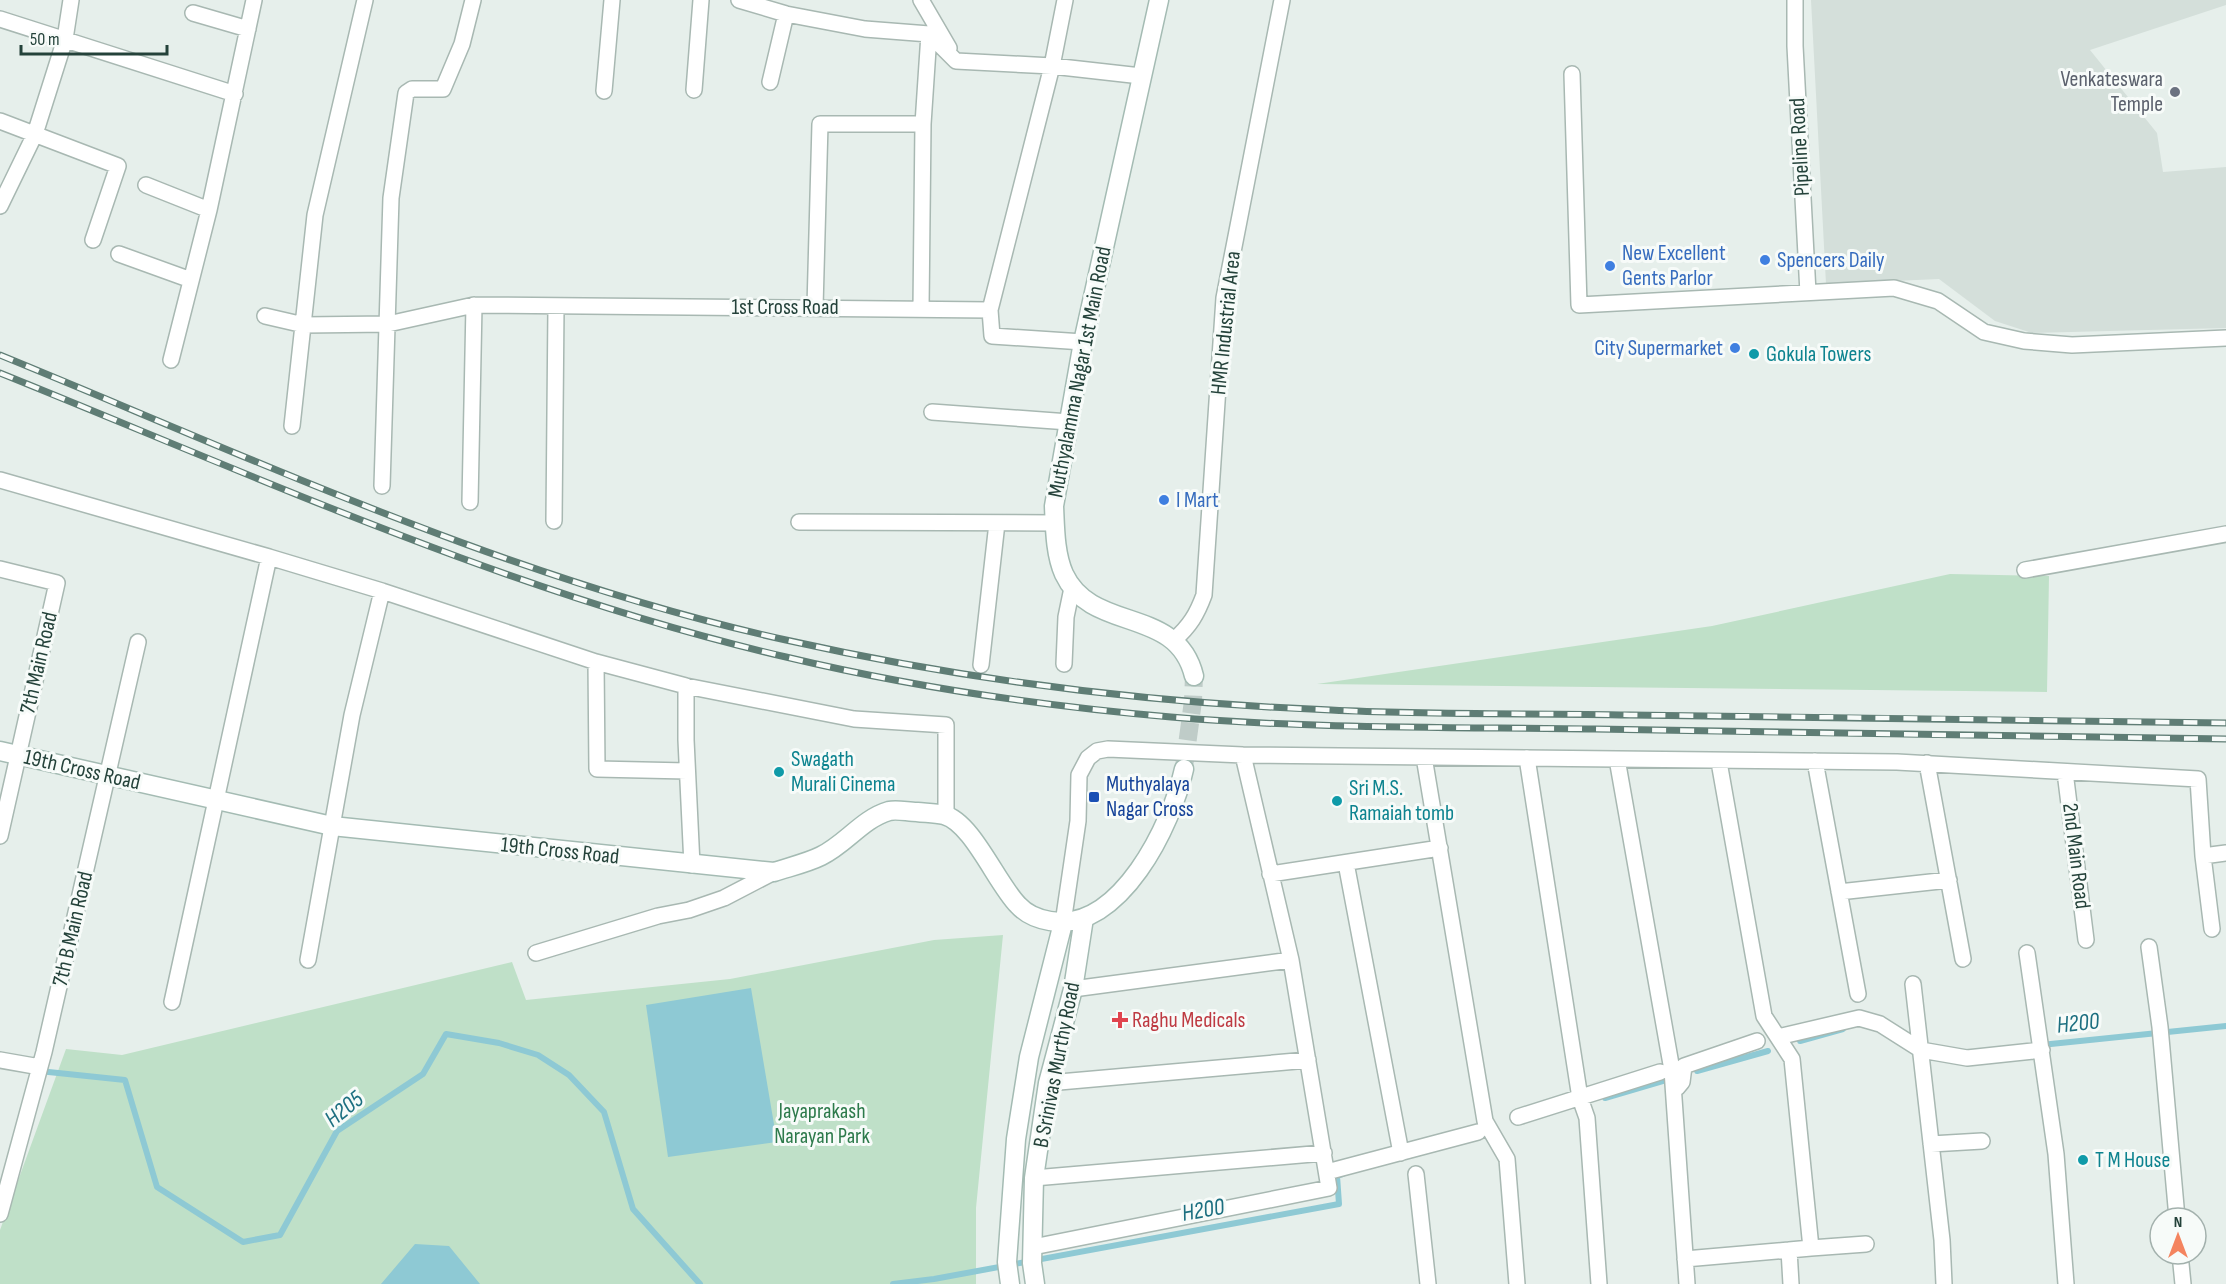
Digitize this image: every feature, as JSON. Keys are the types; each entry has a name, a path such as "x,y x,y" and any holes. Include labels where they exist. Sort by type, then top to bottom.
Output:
{"street":[{"path":"0,206 35,134 65,39 71,0"},
{"path":"171,360 209,210 254,0"},
{"path":"292,426 315,214 365,0"},
{"path":"382,486 391,198 406,93 412,89 443,89 462,44 472,0"},
{"path":"604,91 612,0"},
{"path":"694,90 701,0"},
{"path":"739,0 786,14 865,29 932,28"},
{"path":"921,0 932,28 957,61 1052,66 1141,76"},
{"path":"921,309 922,124 935,0"},
{"path":"1065,0 1052,66 990,310 992,336 1083,342"},
{"name":"Muthyalamma Nagar 1st Main Road","path":"1159,0 1083,342 1054,506 1058,554 1063,572 1072,588 1084,601 1153,627 1174,640 1190,660 1194,676"},
{"name":"HMR Industrial Area","path":"1174,640 1188,627 1198,612 1204,595 1224,298 1282,0"},
{"name":"Pipeline Road","path":"1795,0 1795,46 1808,293"},
{"path":"193,13 248,29"},
{"path":"770,82 786,14"},
{"path":"0,19 235,94"},
{"path":"1572,74 1579,305 1894,288 1938,301 1984,332 2024,341 2072,345 2226,338"},
{"path":"0,121 118,166 93,240"},
{"path":"815,307 820,124 922,124"},
{"path":"146,185 209,210"},
{"path":"119,254 191,280"},
{"path":"470,502 474,305"},
{"name":"1st Cross Road","path":"265,316 304,325 388,324 474,305 990,310"},
{"path":"554,521 556,307"},
{"path":"932,412 1069,422"},
{"path":"0,480 269,556 596,662 686,686 854,718 946,725 946,815 968,832 1019,906 1037,918 1063,923 1084,918 1109,902 1137,872 1154,848 1178,796 1184,769"},
{"path":"799,522 1055,523"},
{"path":"981,665 997,523"},
{"path":"2025,570 2226,534"},
{"path":"172,1002 269,556"},
{"name":"7th Main Road","path":"0,570 57,583 9,753 0,836"},
{"path":"1064,664 1066,617 1072,588"},
{"path":"308,960 352,715 382,591"},
{"name":"7th B Main Road","path":"0,1214 39,1070 109,778 138,642"},
{"path":"596,662 597,769 687,771"},
{"path":"686,686 687,771 692,865"},
{"path":"1009,1274 1013,1169 1028,1069 1063,923 1078,821 1079,775 1088,758 1097,751 1108,749 1243,755 1719,762 1815,760 1927,763 2198,779 2203,856 2212,929"},
{"name":"19th Cross Road","path":"9,753 109,778 332,826 774,872 822,856 871,819 891,810 946,815"},
{"path":"1032,1256 1329,1188 1291,960 1243,755"},
{"path":"1424,757 1485,1121 1507,1159 1517,1284"},
{"path":"1527,758 1580,1098 1587,1118 1599,1284"},
{"path":"1617,759 1672,1070 1687,1284"},
{"path":"1815,760 1858,994"},
{"path":"1719,762 1764,1016 1792,1059 1811,1248"},
{"path":"1927,763 1963,959"},
{"name":"2nd Main Road","path":"2066,772 2086,940"},
{"path":"1270,874 1440,848"},
{"path":"2203,856 2226,853"},
{"path":"1346,863 1401,1153"},
{"path":"536,952 658,916 689,910 724,898 774,872"},
{"path":"1839,892 1949,879"},
{"name":"B Srinivas Murthy Road","path":"1035,1284 1032,1256 1034,1178 1048,1083 1073,989 1084,918"},
{"path":"2150,947 2162,1045 2176,1206"},
{"path":"2027,952 2056,1154 2066,1284"},
{"path":"1073,989 1291,960"},
{"path":"1913,984 1942,1240 1944,1284"},
{"path":"1778,1037 1859,1018 1880,1024 1921,1050 1967,1058 2042,1049"},
{"path":"1673,1091 1682,1082 1684,1066 1757,1041"},
{"path":"0,1060 39,1070"},
{"path":"1048,1083 1308,1060"},
{"path":"1518,1117 1660,1072"},
{"path":"1327,1172 1478,1132"},
{"path":"1931,1144 1982,1141"},
{"path":"1034,1178 1324,1153"},
{"path":"1416,1174 1428,1284"},
{"path":"1684,1259 1866,1244"},
{"path":"1789,1250 1791,1284"},
{"path":"2181,1266 2183,1284"}],"shaded area":[{"path":"1811,0 2226,0 2226,5 2090,50 2157,133 2163,172 2226,167 2226,328 2032,333 1995,321 1939,279 1826,284"}],"green space":[{"path":"1950,574 2049,576 2047,692 1317,684 1712,626"},
{"name":"Jayaprakash Narayan Park","path":"1003,935 976,1208 976,1284 0,1284 0,1230 66,1049 122,1055 512,962 526,1000 730,979 934,940"}],"water":[{"path":"751,988 777,1142 668,1157 646,1005"},
{"path":"415,1244 449,1246 480,1284 381,1284"}],"waterway":[{"name":"H200","path":"2041,1045 2226,1026"},
{"name":"H200","path":"1800,1041 1843,1029"},
{"name":"H205","path":"39,1071 125,1080 157,1187 243,1242 280,1235 337,1131 423,1074 446,1034 499,1043 538,1055 569,1075 604,1112 633,1209 700,1284"},
{"name":"H200","path":"1697,1071 1768,1051"},
{"name":"H200","path":"1605,1098 1666,1080"},
{"name":"H200","path":"893,1284 934,1279 1339,1204 1337,1176 1343,1174"}],"tunnel":[{"path":"1184,767 1194,676"}],"railway":[{"path":"0,355 387,514 584,585 684,615 786,640 921,667 1057,687 1194,702 1368,712 2226,723"},
{"path":"0,373 290,492 486,567 585,601 685,631 786,657 833,668 977,694 1171,717 1277,724 2226,739"}],"place":[{"name":"Venkateswara Temple","path":"2175,92"},
{"name":"Spencers Daily","path":"1765,260"},
{"name":"New Excellent Gents Parlor","path":"1610,266"},
{"name":"City Supermarket","path":"1735,348"},
{"name":"Gokula Towers","path":"1754,354"},
{"name":"I Mart","path":"1164,500"},
{"name":"Swagath Murali Cinema","path":"779,772"},
{"name":"Muthyalaya Nagar Cross","path":"1094,797"},
{"name":"Sri M.S. Ramaiah tomb","path":"1337,801"},
{"name":"Raghu Medicals","path":"1120,1020"},
{"name":"T M House","path":"2083,1160"}]}
